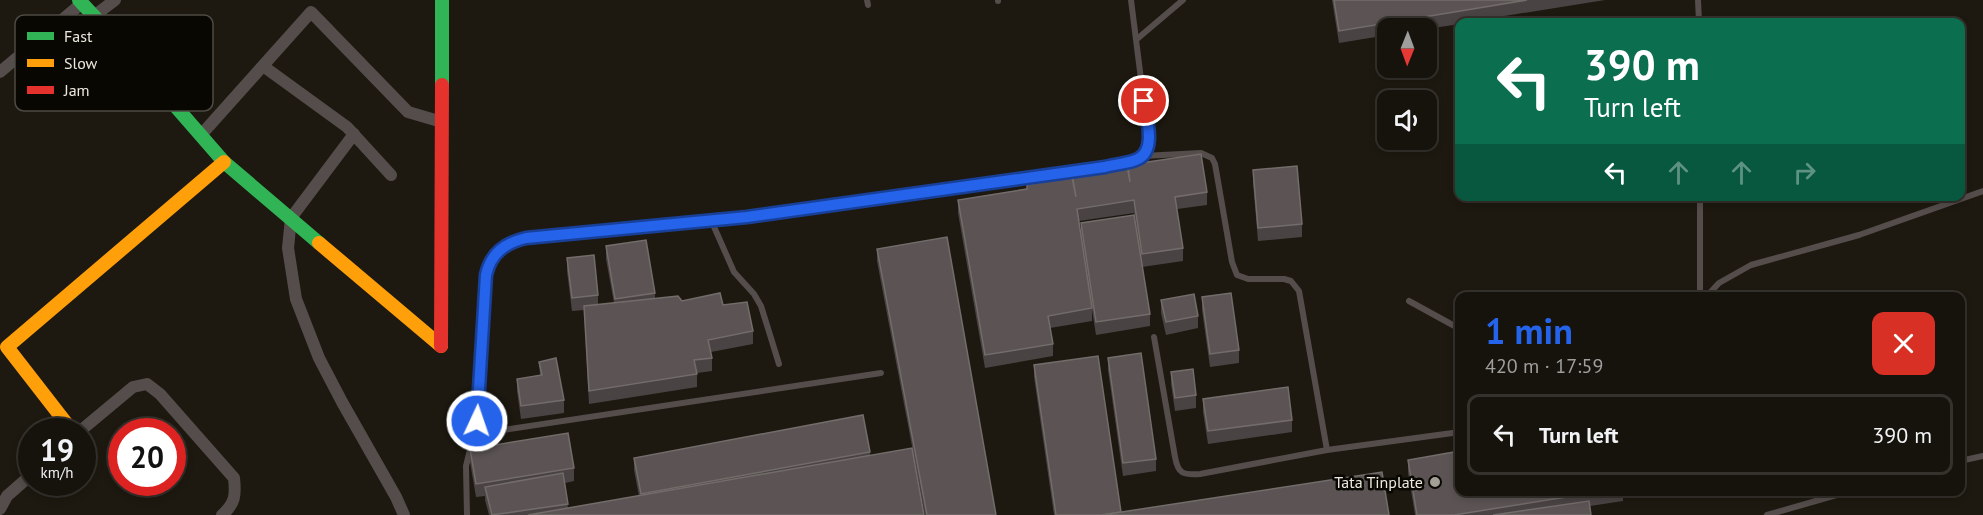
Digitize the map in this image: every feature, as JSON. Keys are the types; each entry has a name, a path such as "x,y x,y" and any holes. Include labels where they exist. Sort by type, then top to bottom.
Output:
{"street":[{"path":"95,15 115,0"},
{"path":"180,111 224,162 441,346 442,0"},
{"path":"65,15 80,2 93,15"},
{"path":"201,135 311,12 408,112 442,122"},
{"path":"0,72 15,59"},
{"path":"263,66 347,126 391,175"},
{"path":"354,134 291,218 288,248 296,299 319,358 404,515"},
{"path":"61,418 3,350 224,162"},
{"path":"96,418 133,387 147,384 160,394 234,478 236,490 232,506 222,515"},
{"path":"0,512 7,496 18,486"}],"lane":[{"path":"467,515 466,466 476,430 486,275 489,262 499,250 512,241 526,238 711,220 1105,167 1136,160 1147,151 1149,143 1131,0"},
{"path":"1137,39 1183,0"},
{"path":"1698,0 1699,18"},
{"path":"1143,156 1201,153 1212,158 1215,164 1232,262 1237,275 1248,279 1284,279 1296,285 1304,310 1327,450"},
{"path":"1965,197 1983,191"},
{"path":"1700,201 1700,292"},
{"path":"1711,292 1719,283 1751,265 1859,235 1955,201"},
{"path":"711,220 734,272 754,294 761,306 779,364"},
{"path":"1410,301 1455,326"},
{"path":"1154,338 1177,468 1181,472 1200,474 1327,450 1455,433"},
{"path":"476,430 497,431 881,373"},
{"path":"1965,460 1983,456"},
{"path":"1767,515 1833,496"}],"building":[{"path":"1334,0 1527,0 1418,18 1377,18 1377,25 1339,31"},
{"path":"1201,154 1207,192 1175,197 1183,248 1142,254 1134,200 1077,209 1092,308 1048,316 1053,344 985,355 958,200 1027,189 1027,185 1072,177 1076,197 1072,174 1127,165 1130,182 1128,165"},
{"path":"1297,166 1302,224 1258,228 1253,170"},
{"path":"1134,215 1150,314 1096,322 1081,223"},
{"path":"947,237 996,515 927,515 877,249"},
{"path":"646,240 655,293 615,299 606,246"},
{"path":"594,255 598,295 572,298 567,258"},
{"path":"720,293 723,305 747,302 753,331 708,340 712,358 694,360 697,374 589,391 584,306 678,296 682,301"},
{"path":"1231,293 1239,350 1210,354 1202,297"},
{"path":"1194,294 1198,316 1166,322 1161,300"},
{"path":"1141,353 1156,459 1123,463 1108,358"},
{"path":"1098,356 1121,512 1102,515 1056,515 1034,365"},
{"path":"556,358 564,400 521,406 517,379 542,375 539,362"},
{"path":"1193,369 1196,395 1175,398 1171,372"},
{"path":"1288,387 1292,420 1208,431 1203,399"},
{"path":"863,415 870,452 641,494 634,458"},
{"path":"568,433 574,468 476,484 470,449"},
{"path":"912,448 924,515 528,515"},
{"path":"1455,452 1455,496 1573,496 1454,515 1417,515 1408,460"},
{"path":"1382,472 1389,515 1102,515"},
{"path":"563,473 568,504 492,515 485,487"},
{"path":"1589,501 1591,515 1493,515"}],"traffic: fast":[{"path":"79,0 93,15"},
{"path":"442,0 442,85"},
{"path":"180,111 224,162 319,243"}],"traffic: slow":[{"path":"62,418 7,347 224,162"},
{"path":"319,243 441,346"}],"traffic: jam":[{"path":"441,346 442,85"}],"place":[{"name":"Tata Tinplate","path":"1435,482"}],"route":[{"path":"477,421 486,275 489,262 499,250 512,241 747,217 1105,167 1136,160 1147,151 1149,143 1144,101"}]}
